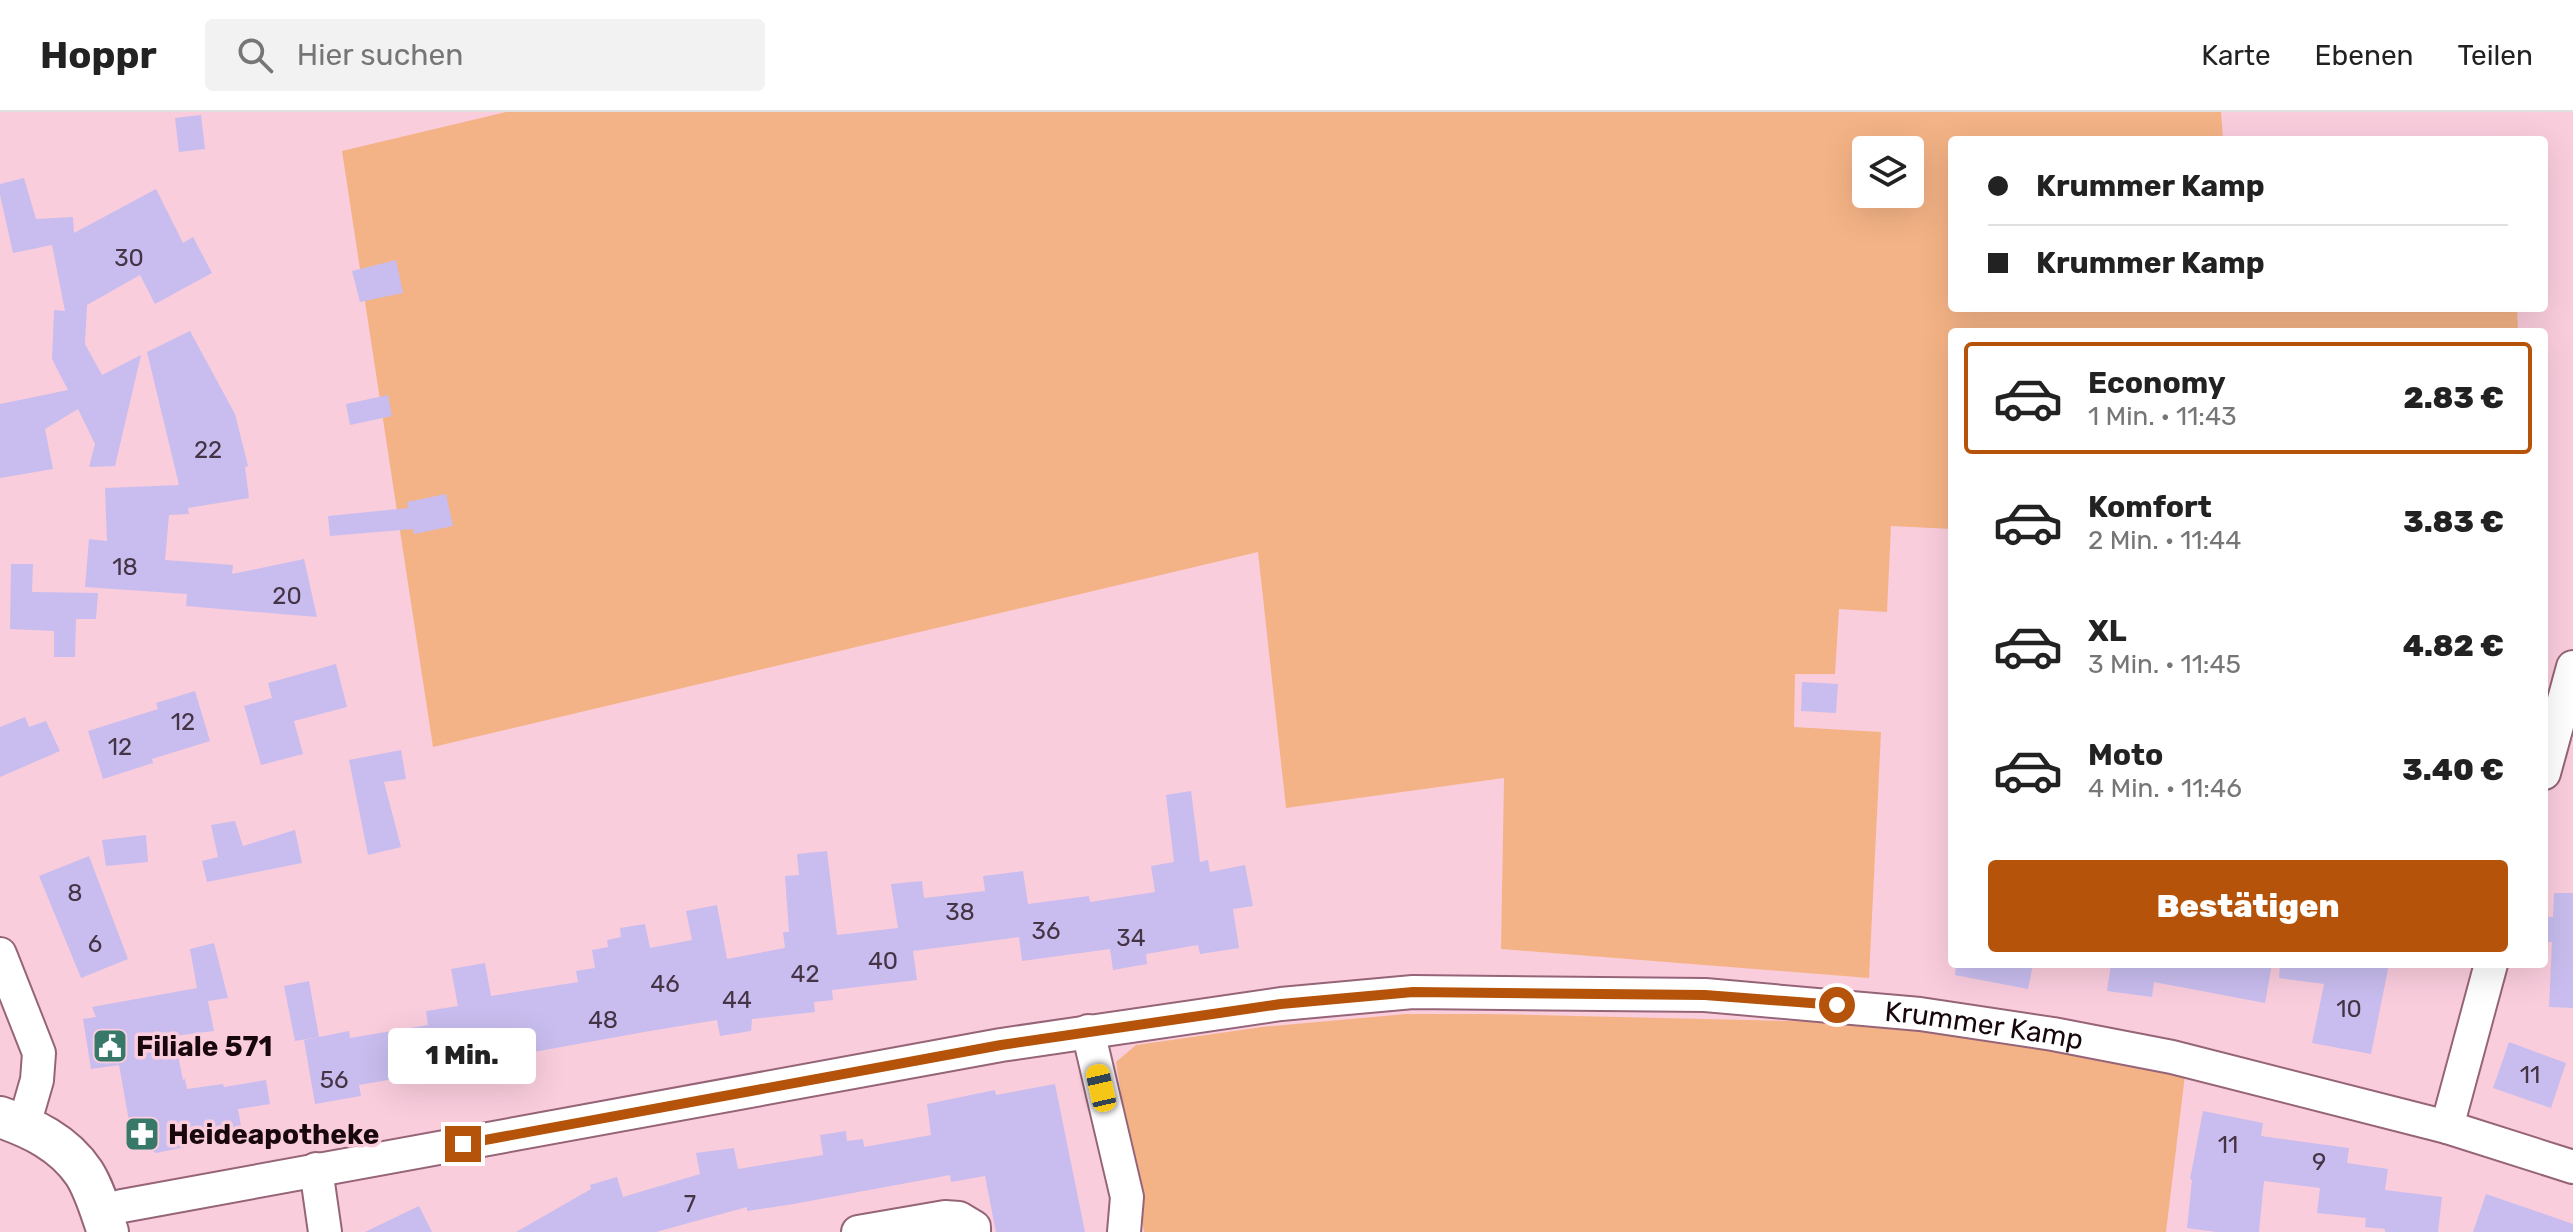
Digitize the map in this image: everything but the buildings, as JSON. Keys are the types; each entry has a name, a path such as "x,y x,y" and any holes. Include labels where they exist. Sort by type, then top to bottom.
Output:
{"street":[{"path":"2548,760 2571,683"},
{"path":"0,954 39,1053 37,1080 12,1121 62,1147 85,1174 105,1223"},
{"path":"2447,1127 2490,968"},
{"name":"Krummer Kamp","path":"105,1223 122,1206 1088,1031 1281,1004 1413,992 1705,995 1766,999 1920,1014 2053,1034 2172,1057 2447,1127 2573,1167"},
{"path":"1088,1031 1127,1197 1124,1232"},
{"path":"316,1169 325,1232"},
{"path":"858,1232 945,1217 959,1218 974,1227 974,1232"}],"shaded area":[{"path":"506,112 2221,112 2223,136 1948,136 1948,312 2517,312 2518,328 1948,328 1948,529 1891,526 1887,612 1839,609 1835,674 1795,674 1794,727 1881,732 1869,978 1501,949 1504,778 1286,808 1258,552 433,747 342,151"},
{"path":"1406,1014 1917,1024 2185,1075 2166,1232 1144,1232 1116,1062 1136,1045 1262,1027"}],"place":[{"name":"Filiale 571","path":"110,1046"},
{"name":"Heideapotheke","path":"142,1134"}],"route":[{"path":"463,1144 1001,1045 1281,1004 1413,992 1705,995 1837,1005"}]}
